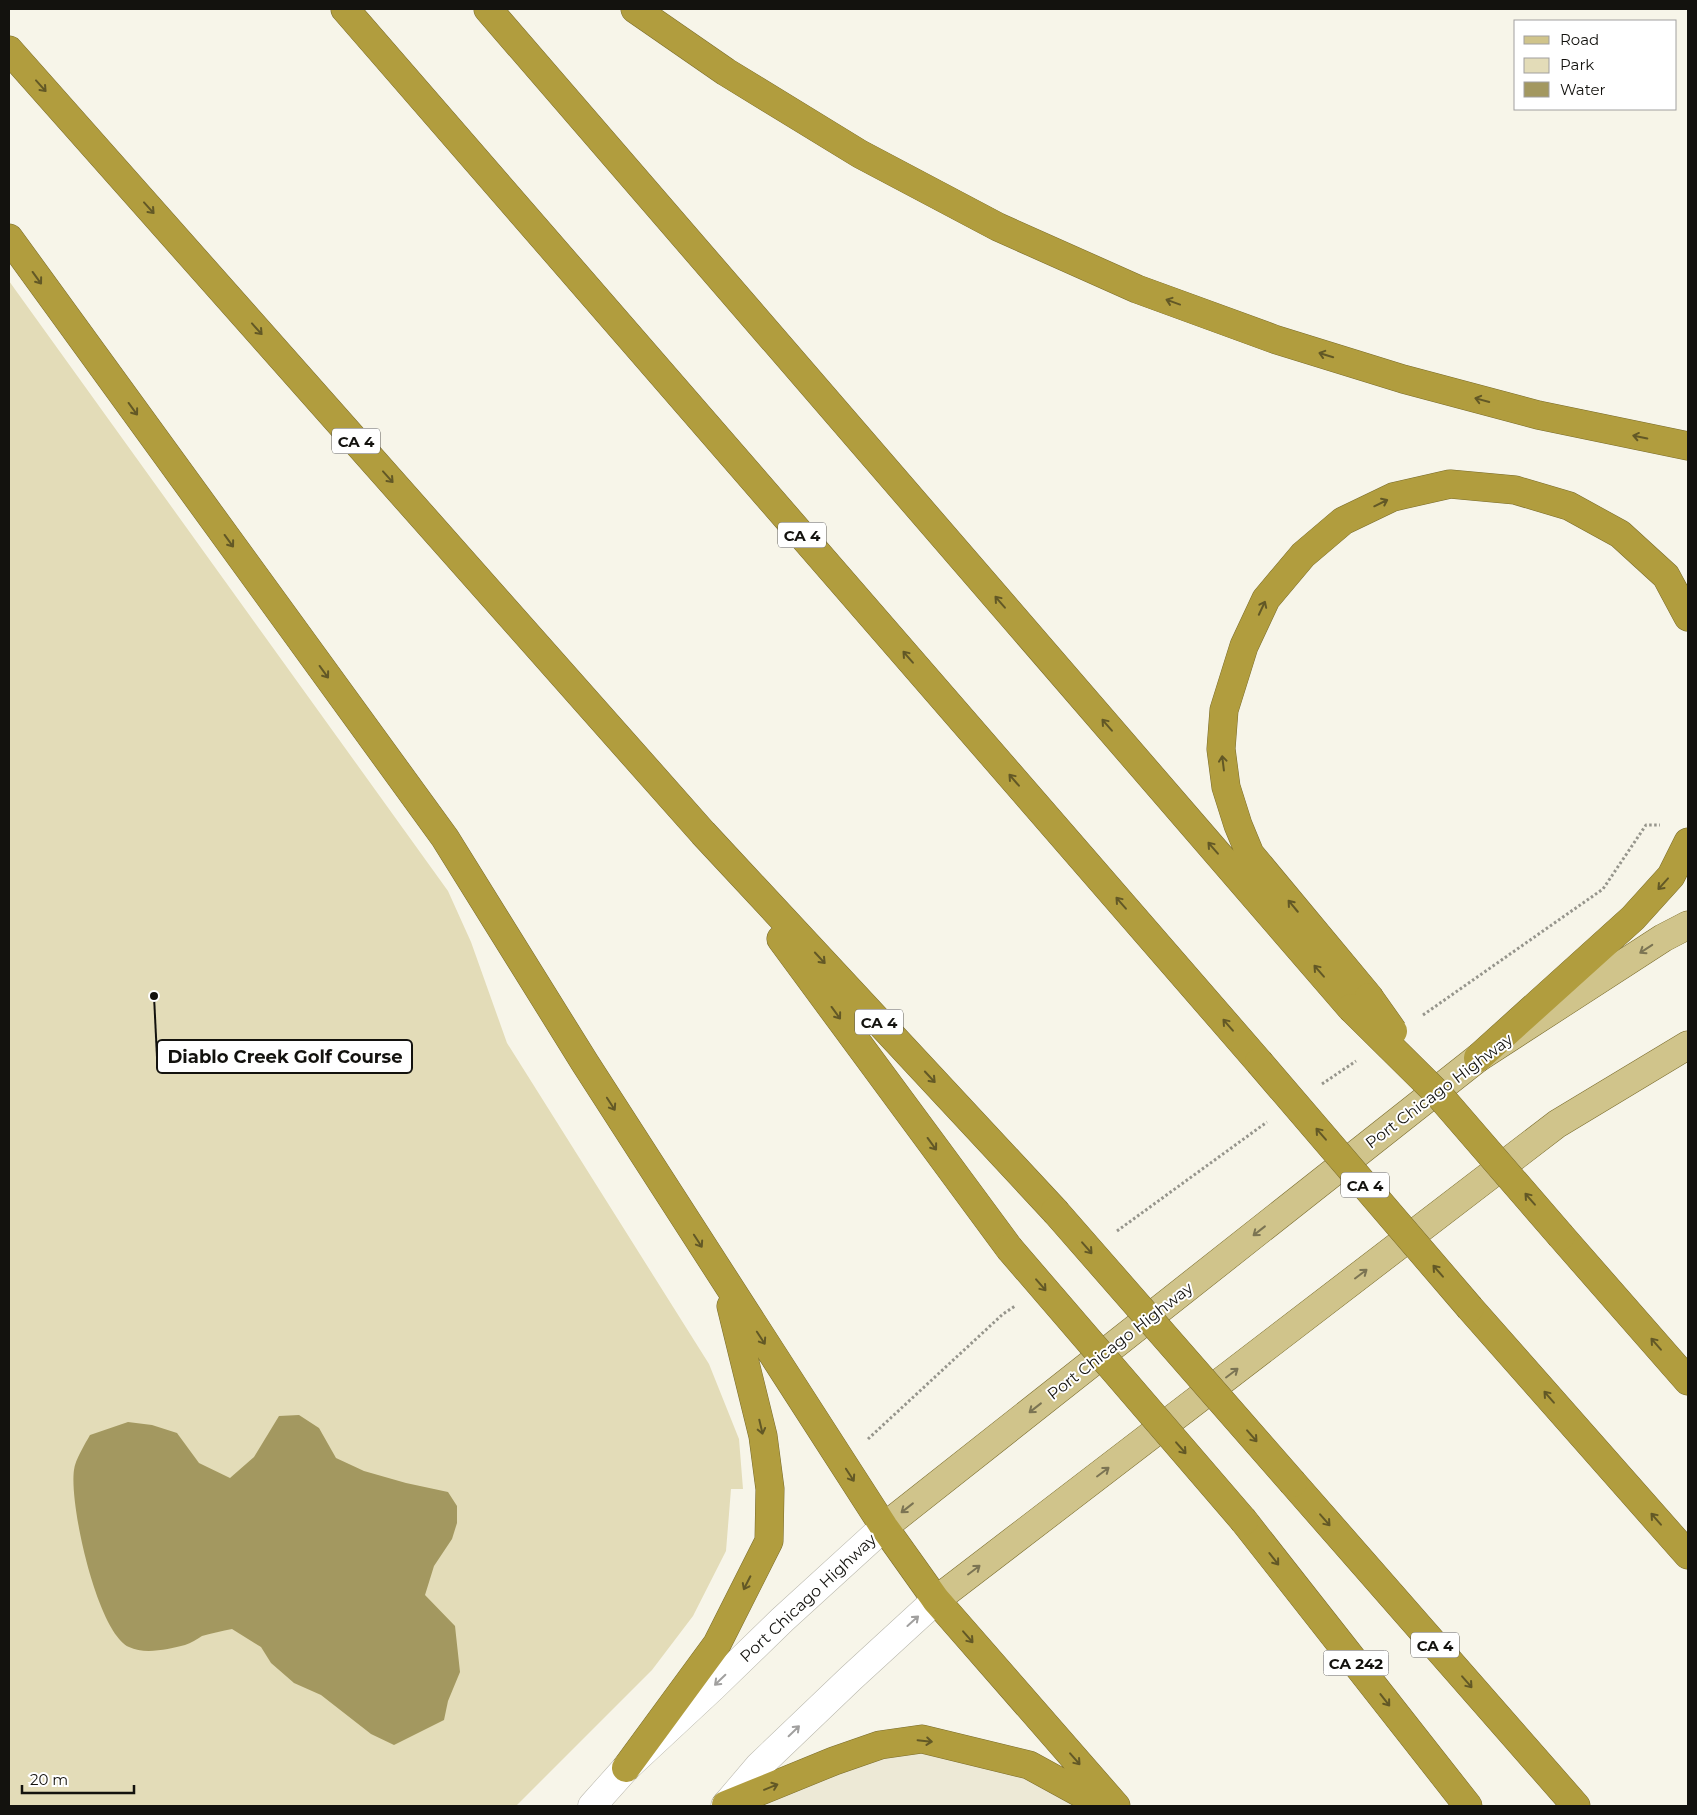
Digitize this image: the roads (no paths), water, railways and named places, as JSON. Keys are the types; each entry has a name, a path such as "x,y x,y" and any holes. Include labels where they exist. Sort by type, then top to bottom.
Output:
{"highway":[{"name":"CA 4","path":"345,9 1260,1062 1470,1308 1688,1555"},
{"path":"488,9 1360,1002 1688,1381"},
{"path":"636,9 726,72 860,154 998,227 1137,289 1274,340 1403,379 1538,415 1688,446"},
{"name":"CA 4","path":"9,50 703,833 1055,1212 1576,1806"},
{"path":"9,238 445,838 584,1063 884,1527 936,1600 1116,1806"},
{"path":"1360,1002 1250,854 1238,825 1226,787 1222,748 1224,710 1241,655 1266,599 1302,555 1342,522 1393,497 1450,484 1515,490 1569,506 1620,534 1666,576 1688,617"},
{"name":"CA 242","path":"703,833 1009,1248 1244,1520 1468,1806"},
{"path":"1478,1058 1633,918 1670,876 1688,842"},
{"path":"626,1768 717,1644 769,1541 770,1489 763,1436 725,1283"},
{"path":"725,1806 834,1760 880,1745 922,1739 1029,1765 1082,1794 1095,1806"}],"main road":[{"name":"Port Chicago Highway","path":"884,1527 1478,1058 1663,938 1688,924"},
{"path":"936,1600 1557,1124 1688,1044"}],"street":[{"name":"Port Chicago Highway","path":"592,1806 626,1768 782,1620 884,1527"},
{"path":"725,1806 759,1766 850,1678 936,1600"}],"water":[{"path":"299,1415 319,1428 336,1458 364,1471 448,1492 457,1506 457,1523 452,1539 434,1566 425,1595 455,1626 460,1672 448,1701 444,1720 394,1745 371,1734 321,1695 294,1683 271,1663 261,1647 232,1629 202,1636 185,1645 164,1650 142,1651 129,1647 117,1636 106,1618 88,1566 76,1510 74,1470 80,1452 90,1435 128,1422 152,1425 177,1433 199,1463 230,1478 254,1457 279,1416"}],"place":[{"name":"Diablo Creek Golf Course","path":"154,996"}]}
